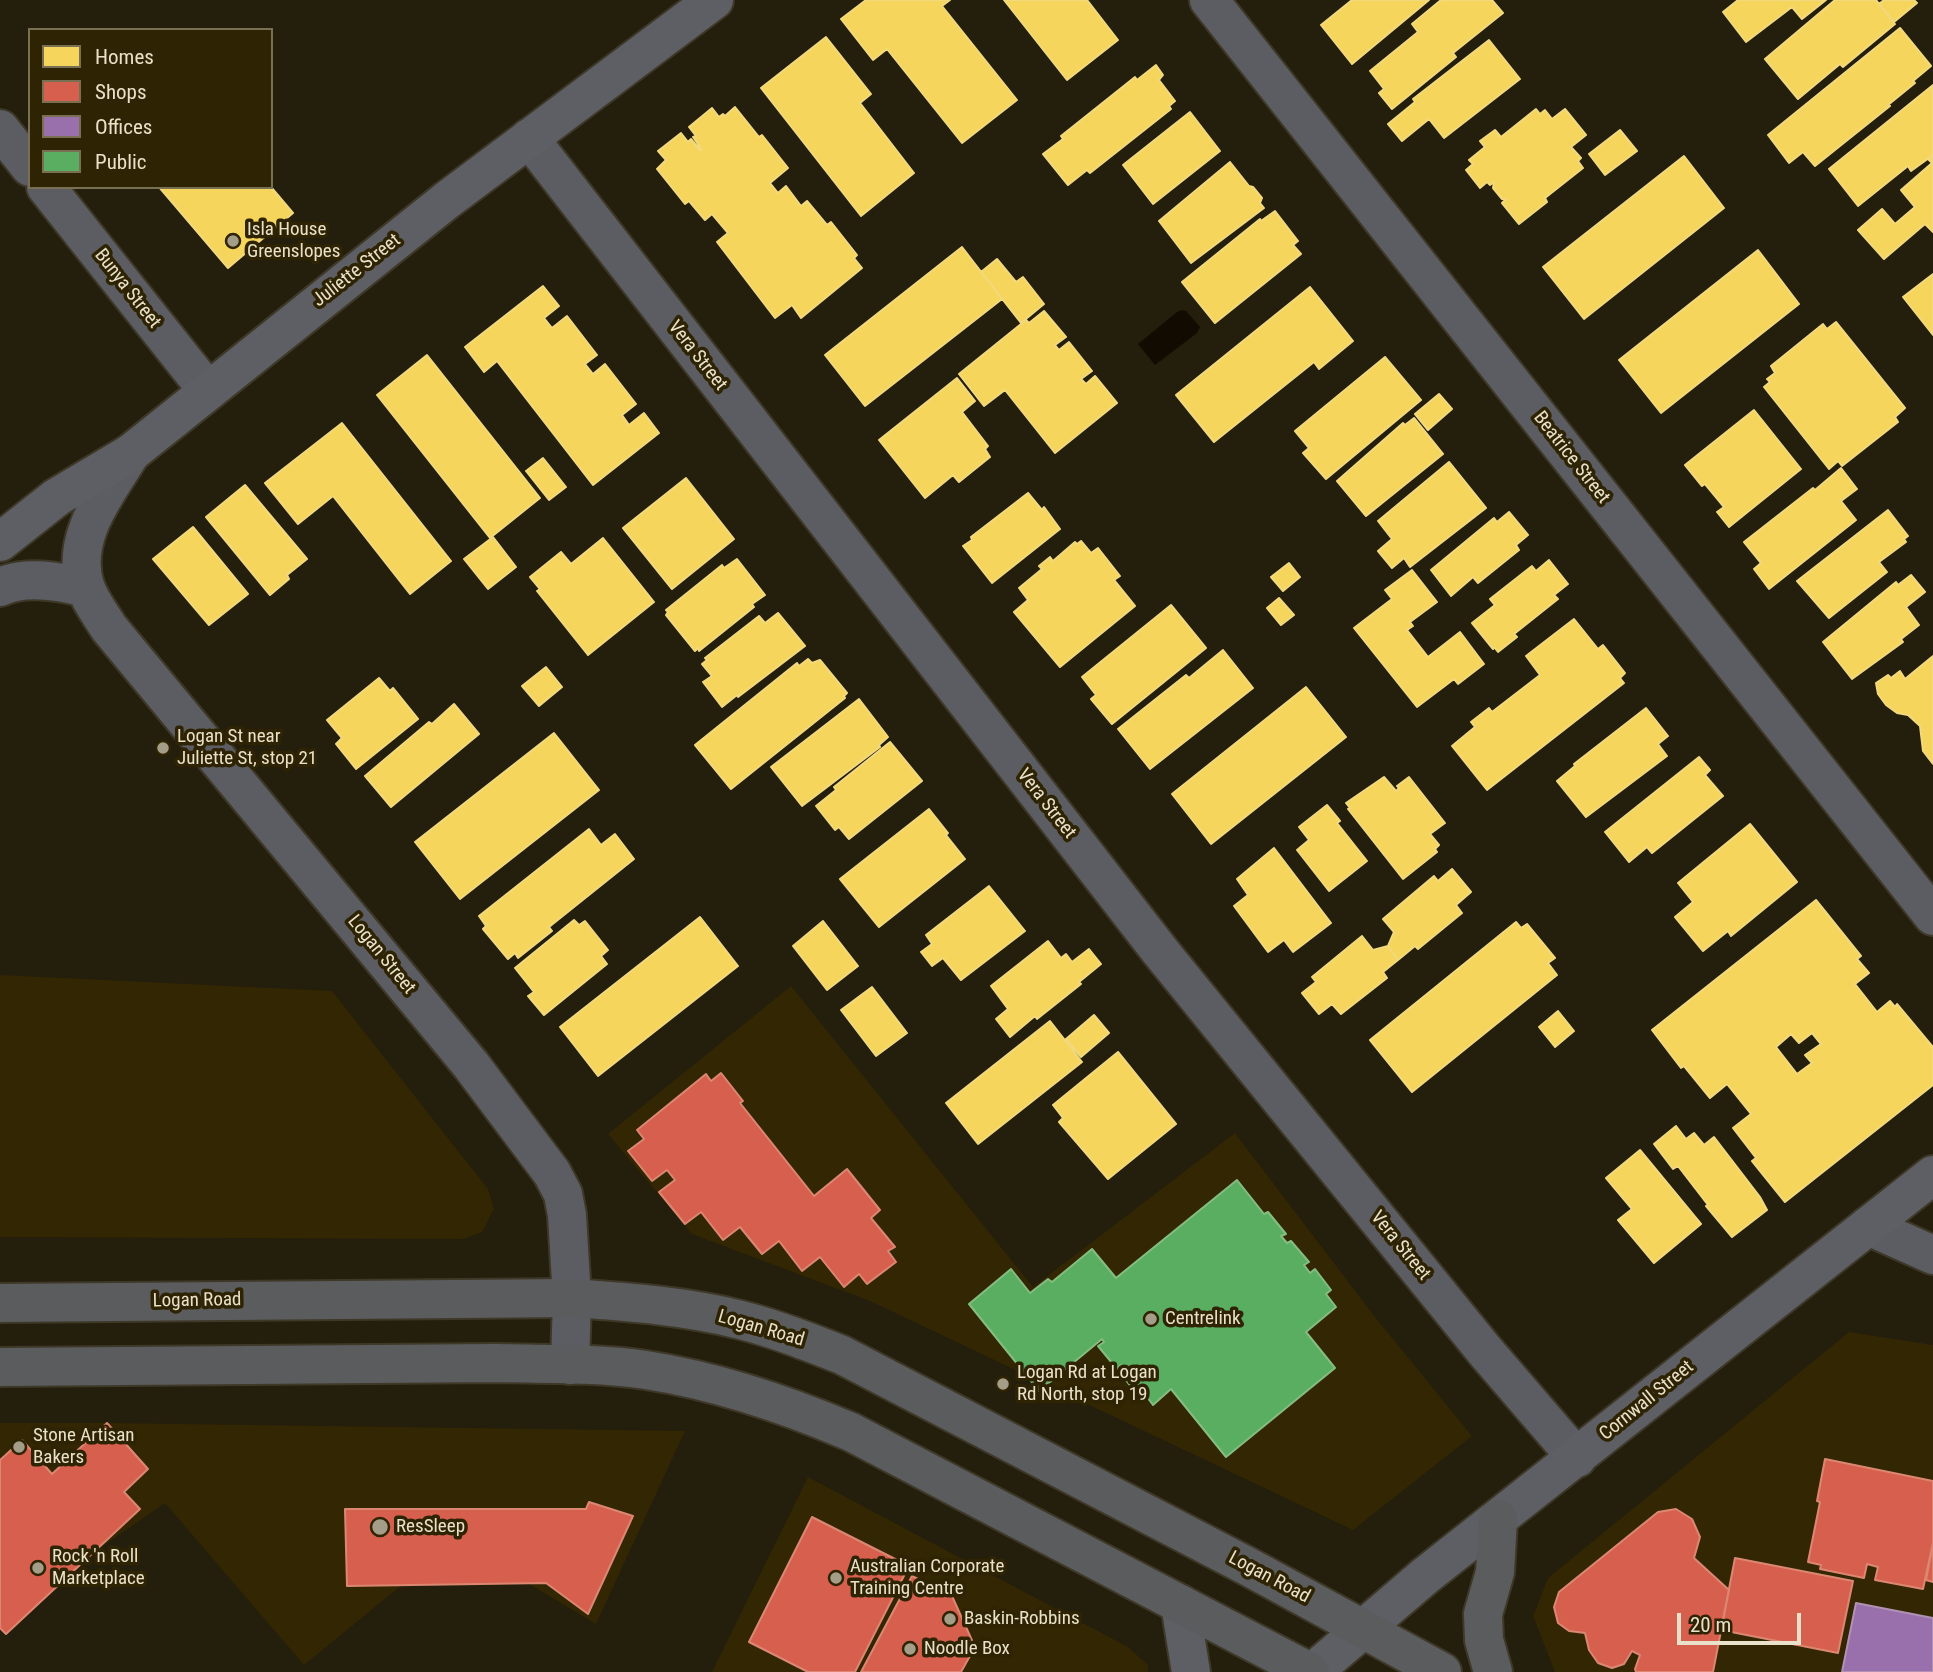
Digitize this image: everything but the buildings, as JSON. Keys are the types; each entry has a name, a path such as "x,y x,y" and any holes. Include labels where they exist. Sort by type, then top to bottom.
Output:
{"main road":[{"name":"Juliette Street","path":"0,542 57,497 131,453 691,7"},
{"name":"Cornwall Street","path":"1311,1672 1425,1576 1933,1175"},
{"name":"Logan Road","path":"0,1303 572,1298 643,1303 740,1320 792,1335 842,1355 1247,1566 1442,1672"},
{"path":"0,1367 482,1363 569,1365 645,1370 723,1386 810,1414 852,1432 1311,1672"},
{"path":"1493,1672 1484,1640 1483,1614 1495,1572 1498,1519"},
{"path":"1180,1604 1191,1672"}],"street":[{"name":"Beatrice Street","path":"1209,0 1933,916"},
{"path":"0,129 28,164"},
{"name":"Vera Street","path":"529,138 1160,951 1485,1351 1577,1458"},
{"name":"Bunya Street","path":"48,189 208,391"},
{"name":"Logan Street","path":"131,453 88,524 81,569 86,588 109,628 471,1065 537,1152 563,1194 567,1215 572,1298 569,1365"},
{"path":"0,587 33,581 61,582 86,588"},
{"path":"1868,1226 1933,1255"}],"shaded area":[{"path":"1182,310 1200,327 1197,333 1155,365 1138,344"},
{"path":"0,975 332,991 488,1189 494,1209 482,1232 463,1239 0,1237"},
{"path":"791,986 1033,1287 1235,1133 1375,1317 1472,1436 1353,1530 870,1301 692,1234 608,1134"},
{"path":"1849,1332 1933,1345 1933,1672 1555,1672 1533,1616 1548,1578"},
{"path":"0,1423 685,1431 596,1624 509,1572 413,1576 304,1665 165,1503 19,1604 0,1581"},
{"path":"808,1477 1128,1647 1148,1665 1148,1672 712,1672"}],"place":[{"name":"Isla House Greenslopes","path":"233,241"},
{"name":"Logan St near Juliette St, stop 21","path":"163,748"},
{"name":"Centrelink","path":"1151,1319"},
{"name":"Logan Rd at Logan Rd North, stop 19","path":"1003,1384"},
{"name":"Stone Artisan Bakers","path":"19,1447"},
{"name":"ResSleep","path":"380,1527"},
{"name":"Rock 'n Roll Marketplace","path":"38,1568"},
{"name":"Australian Corporate Training Centre","path":"836,1578"},
{"name":"Baskin-Robbins","path":"950,1619"},
{"name":"Noodle Box","path":"910,1649"}]}
